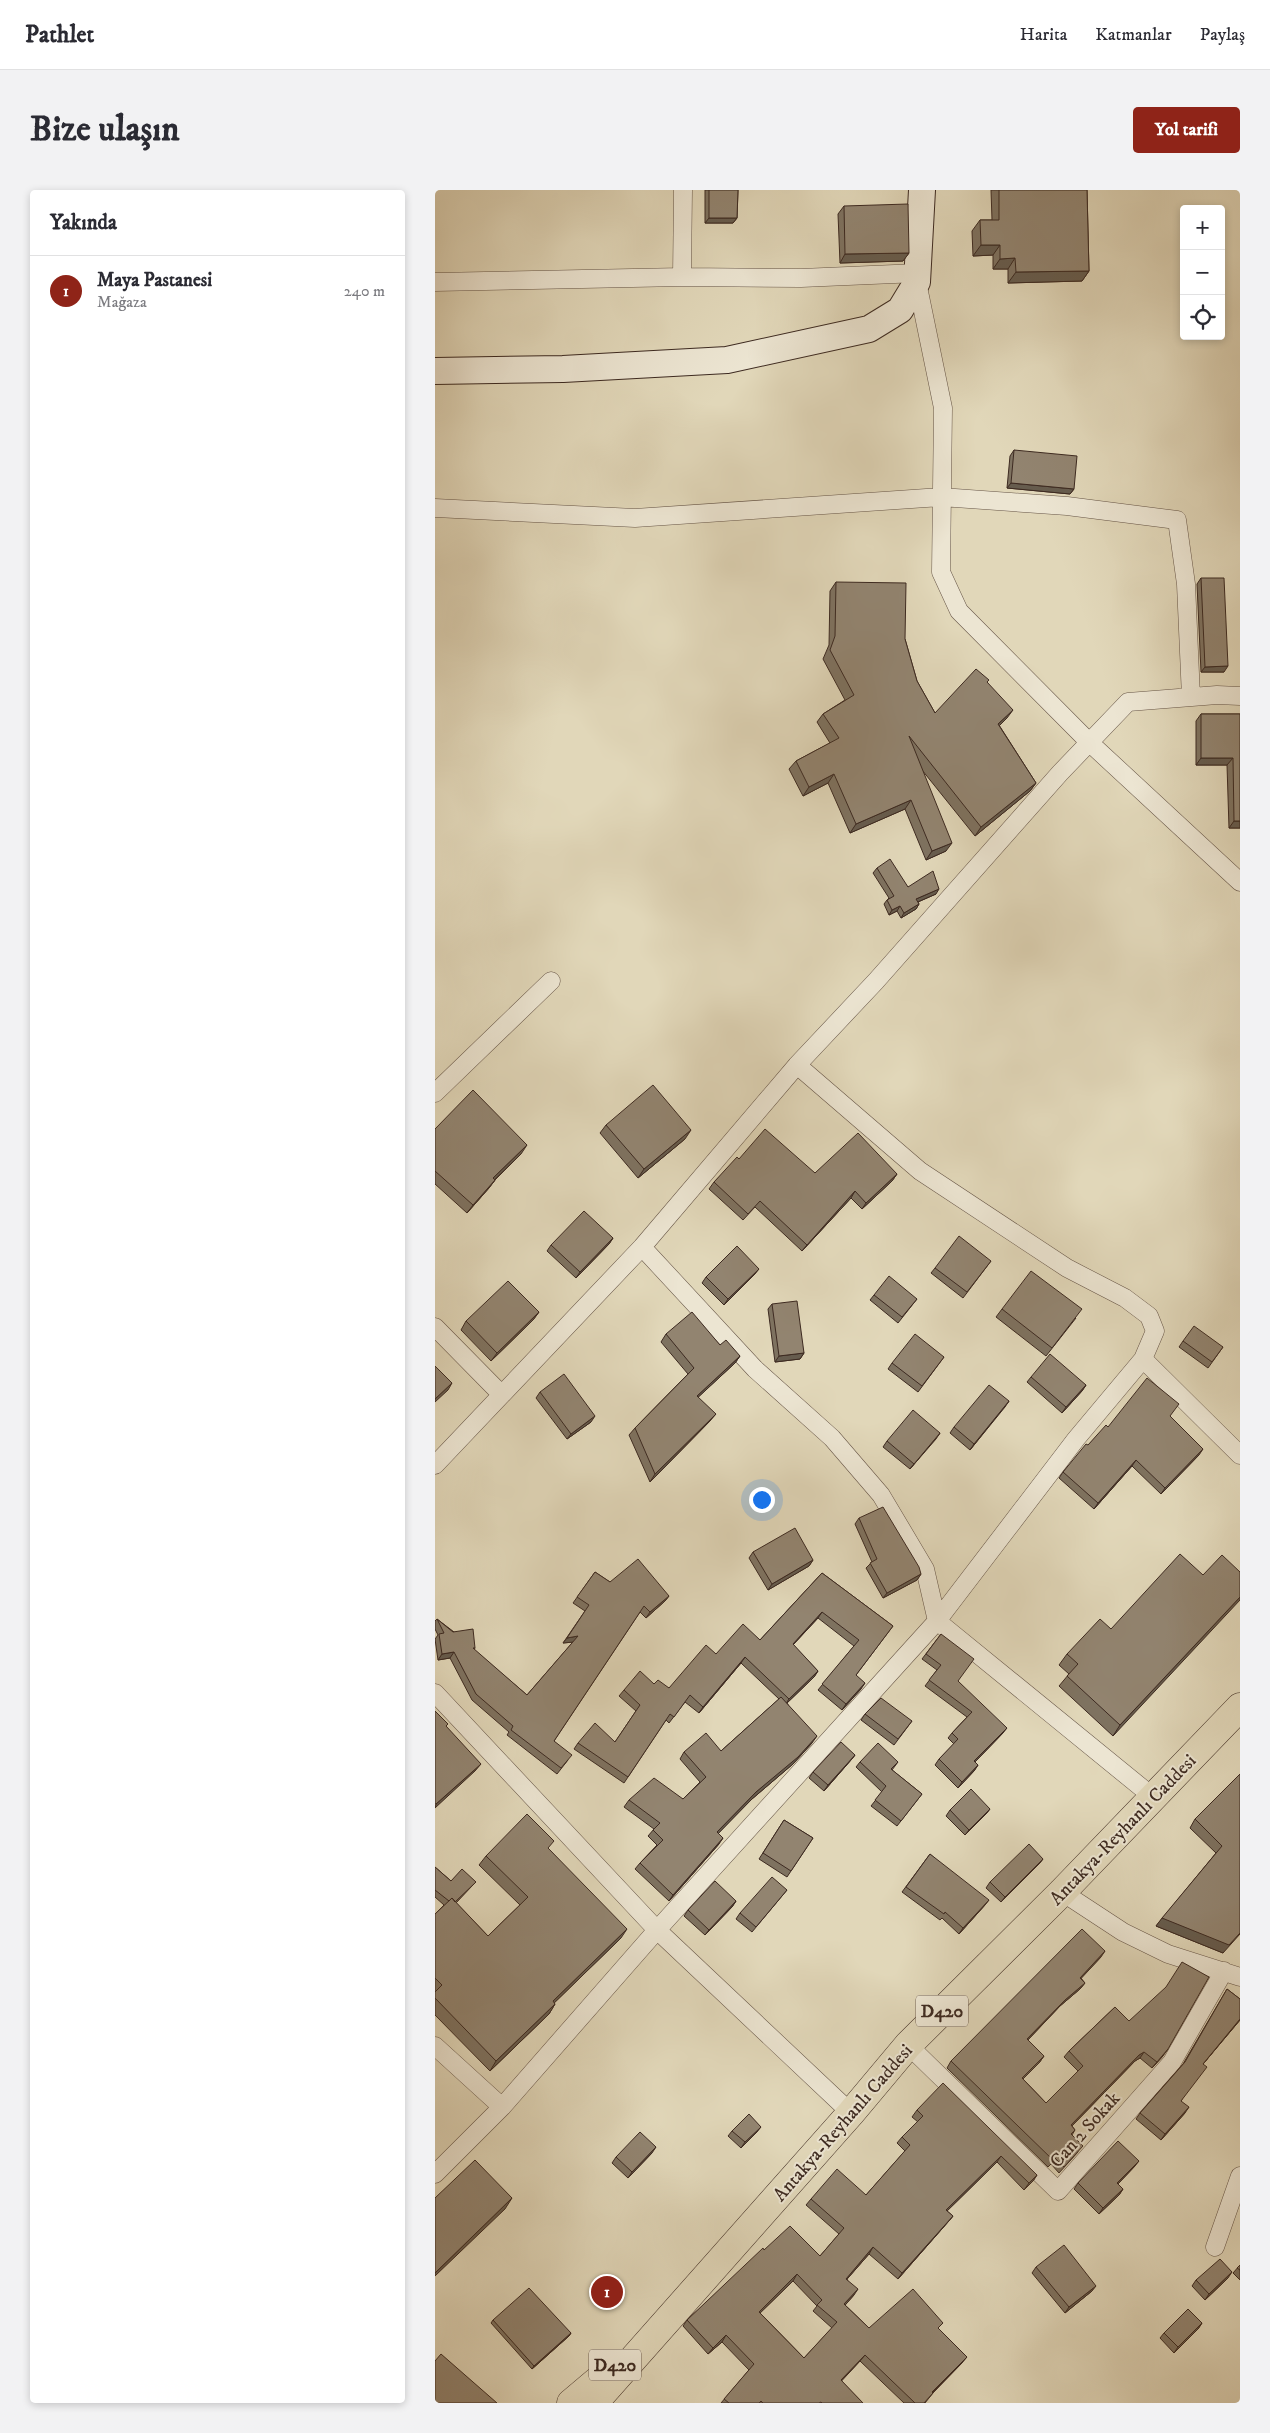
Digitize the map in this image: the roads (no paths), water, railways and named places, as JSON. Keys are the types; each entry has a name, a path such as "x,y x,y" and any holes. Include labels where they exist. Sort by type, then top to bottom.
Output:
{"main road":[{"name":"Antakya-Reyhanlı Caddesi","path":"594,2403 659,2327 851,2114 908,2045 1062,1892 1240,1707"},
{"name":"Antakya-Reyhanlı Caddesi","path":"571,2403 659,2327"}],"street":[{"path":"682,277 683,190"},
{"path":"922,190 918,278 943,408 941,572 959,611 1090,743 1240,882"},
{"path":"435,282 682,277 918,278"},
{"path":"435,357 435,371 563,369 727,360 869,329 900,310 918,278"},
{"path":"435,508 635,518 941,497 1067,506 1177,520 1186,584 1191,697"},
{"path":"435,1465 642,1246 797,1065 877,982 1054,780 1128,702 1191,697 1240,696"},
{"path":"435,1093 551,982"},
{"path":"435,2174 502,2108 657,1930 937,1621 1076,1439 1143,1358 1155,1332 1149,1316 1125,1298 1067,1268 920,1171 797,1065"},
{"path":"642,1246 755,1369 832,1438 881,1495 925,1569 937,1621 1153,1796"},
{"path":"435,1327 501,1394"},
{"path":"1143,1358 1240,1455"},
{"path":"435,1694 657,1930 851,2114"},
{"path":"1062,1892 1123,1932 1168,1954 1232,1974"},
{"name":"Can 2 Sokak","path":"908,2045 1058,2190 1172,2062 1232,1974"},
{"path":"435,2046 502,2108"},
{"path":"1215,2246 1240,2176"}],"place":[{"name":"Maya Pastanesi","path":"607,2292"}]}
